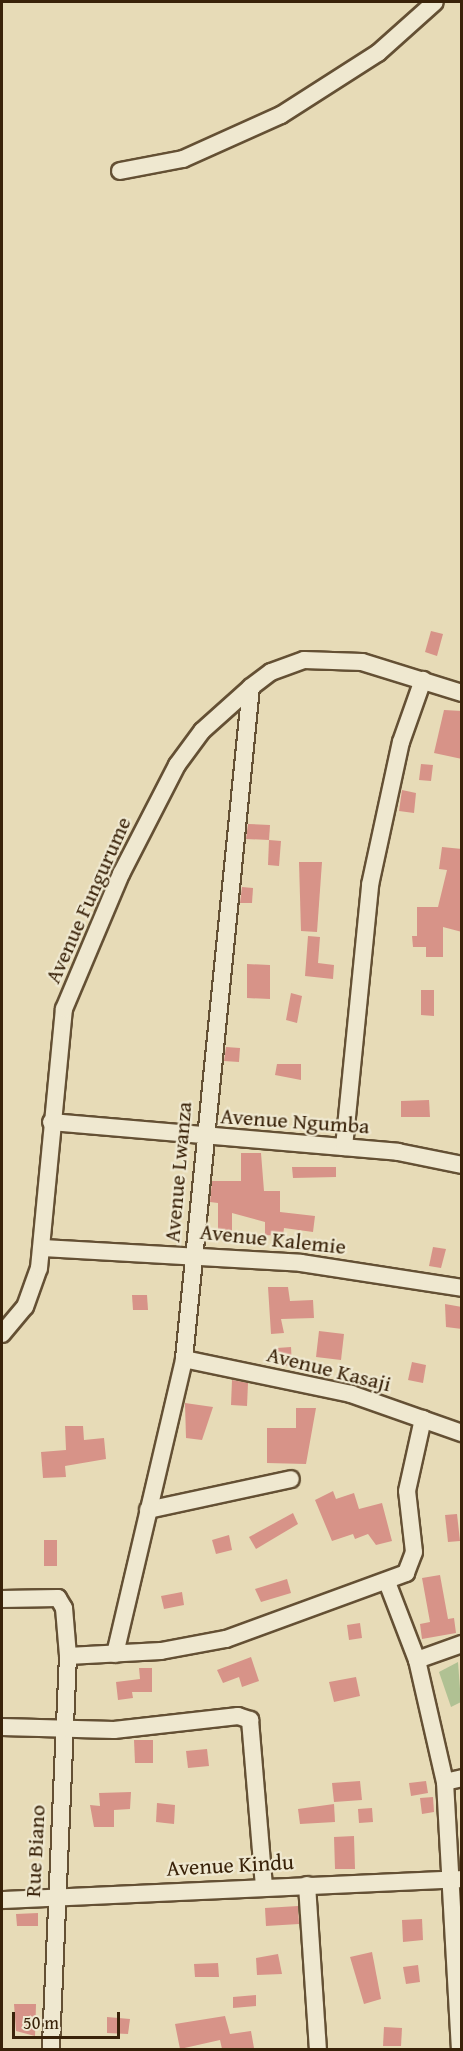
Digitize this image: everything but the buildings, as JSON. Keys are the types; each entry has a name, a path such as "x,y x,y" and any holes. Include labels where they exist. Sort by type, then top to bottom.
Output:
{"street":[{"path":"120,171 183,159 281,115 378,53 435,2"},
{"name":"Avenue Fungurume","path":"2,1334 25,1307 43,1248 51,1122 64,1009 108,904 177,765 202,731 271,672 322,659 362,662 462,693"},
{"path":"344,1147 370,885 401,742 423,680"},
{"name":"Avenue Lwanza","path":"115,1654 183,1359 251,687"},
{"name":"Avenue Ngumba","path":"51,1122 204,1137 344,1147 462,1165"},
{"name":"Avenue Kalemie","path":"43,1248 193,1253 346,1268 462,1288"},
{"name":"Avenue Kasaji","path":"183,1359 351,1394 462,1432"},
{"path":"68,1656 193,1647 248,1633 406,1573 414,1561 407,1491 423,1419"},
{"path":"148,1510 291,1479"},
{"path":"387,1582 417,1660 445,1782 458,1879 460,2049"},
{"name":"Rue Biano","path":"2,1599 53,1598 63,1605 68,1656 55,1896 51,2049"},
{"path":"417,1660 462,1644"},
{"path":"2,1727 65,1730 182,1726 238,1716 250,1720 264,1886"},
{"path":"445,1782 462,1778"},
{"name":"Avenue Kindu","path":"2,1900 264,1886 458,1879"},
{"path":"307,1885 318,2049"}],"green space":[{"path":"458,1662 461,1702 451,1707 439,1672"}]}
